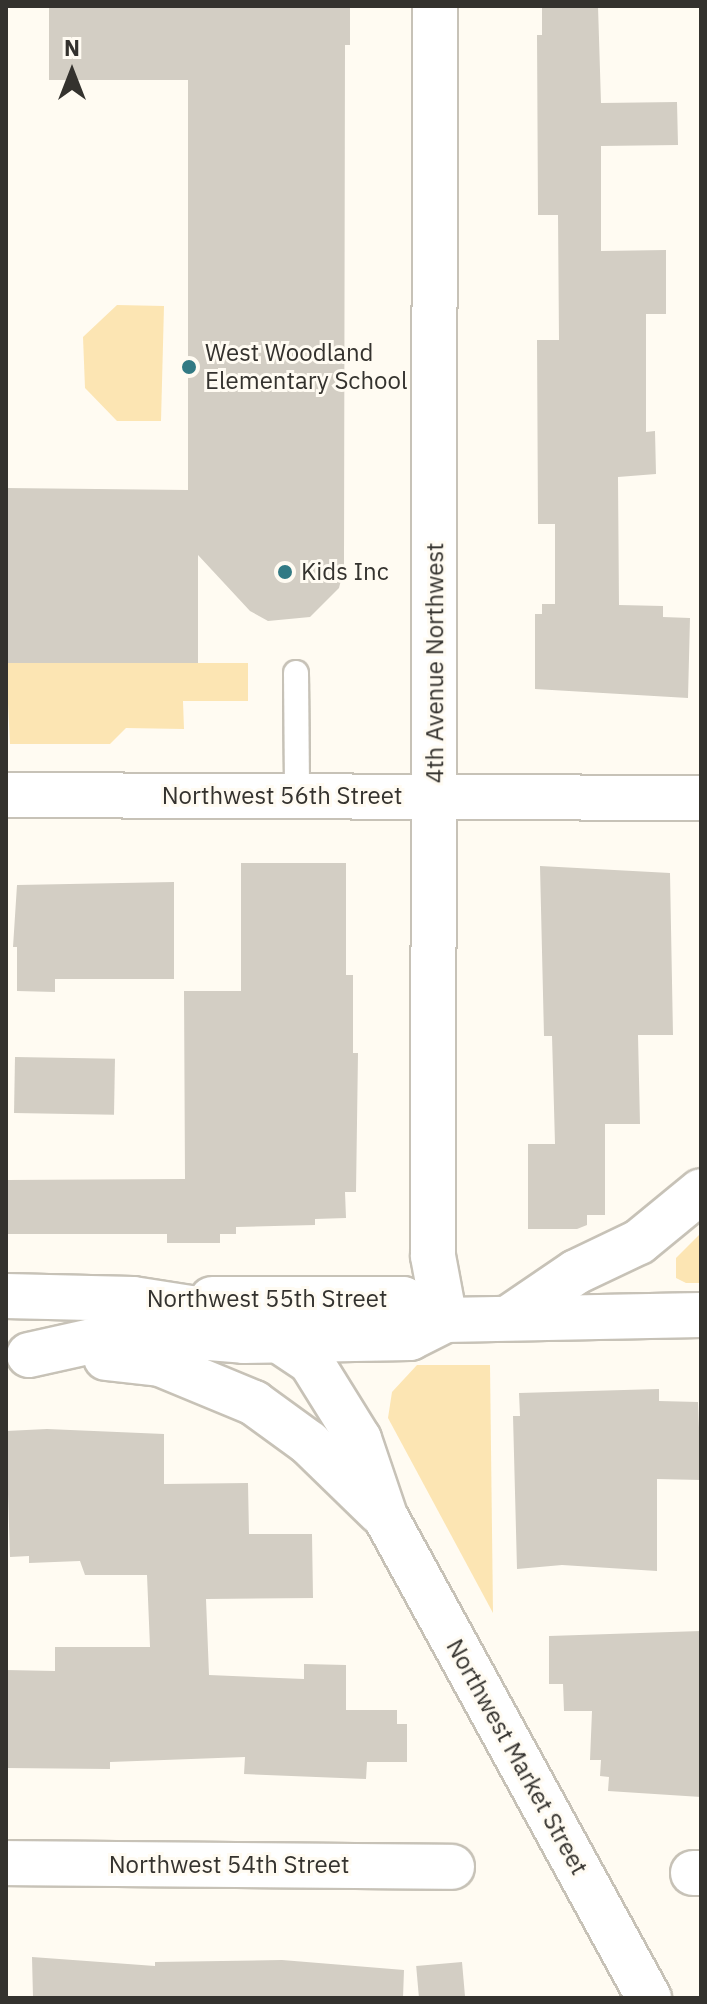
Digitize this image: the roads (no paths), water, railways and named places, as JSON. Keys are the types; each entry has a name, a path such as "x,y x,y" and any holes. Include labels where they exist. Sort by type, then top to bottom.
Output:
{"street":[{"name":"4th Avenue Northwest","path":"435,6 433,1256 445,1320"},
{"name":"Northwest 56th Street","path":"6,795 701,798"},
{"path":"513,1315 576,1272 639,1242 701,1191"},
{"name":"Northwest Market Street","path":"6,1296 133,1299 242,1316 311,1362 359,1439 385,1516 649,1998"},
{"name":"Northwest 55th Street","path":"133,1299 403,1299 445,1320"},
{"name":"Northwest 55th Street","path":"18,1355 133,1332 279,1341 410,1338 445,1320 513,1315 701,1315"},
{"name":"Northwest Market Street","path":"18,1355 160,1364 208,1381 254,1403 309,1443 385,1516"},
{"name":"Northwest 54th Street","path":"6,1863 452,1867"}],"lane":[{"path":"296,673 297,796"}],"place":[{"name":"West Woodland Elementary School","path":"189,367"},
{"name":"Kids Inc","path":"285,572"}]}
